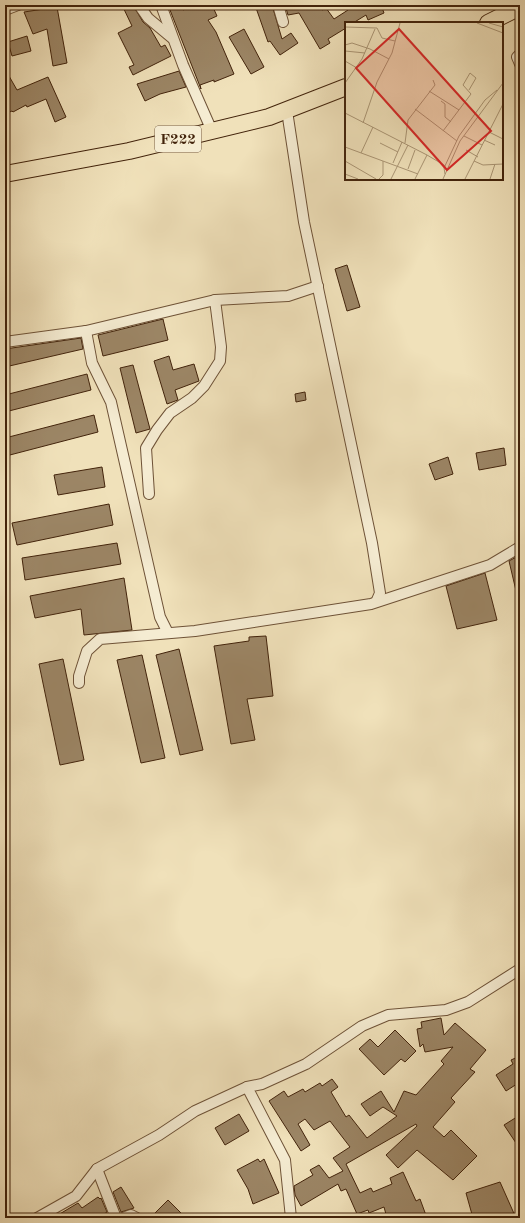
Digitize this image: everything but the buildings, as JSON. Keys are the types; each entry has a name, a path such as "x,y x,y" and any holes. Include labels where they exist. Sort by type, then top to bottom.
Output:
{"main road":[{"path":"490,22 520,8"},
{"name":"F222","path":"5,174 129,151 212,131 287,111 345,87"}],"street":[{"path":"5,10 18,5"},
{"path":"139,5 148,18 172,38"},
{"path":"161,5 172,38 212,131"},
{"path":"278,5 283,22"},
{"path":"520,54 517,57 520,64"},
{"path":"287,111 304,222 372,542 380,593 377,600"},
{"path":"5,342 86,331 214,300 288,296 318,286"},
{"path":"149,494 146,448 170,413 192,398 204,386 220,361 221,347 214,300"},
{"path":"86,331 92,363 111,402 160,616 168,633"},
{"path":"79,683 87,651 100,639 195,631 371,604 377,600 490,565 520,546"},
{"path":"155,634 160,616"},
{"path":"37,1218 76,1196 97,1169 159,1135 195,1111 247,1087 262,1084 306,1064 362,1026 388,1015 446,1010 468,1002 520,969"},
{"path":"247,1087 285,1160 291,1218"},
{"path":"97,1169 116,1218"},
{"path":"123,1218 132,1214 137,1218"}]}
